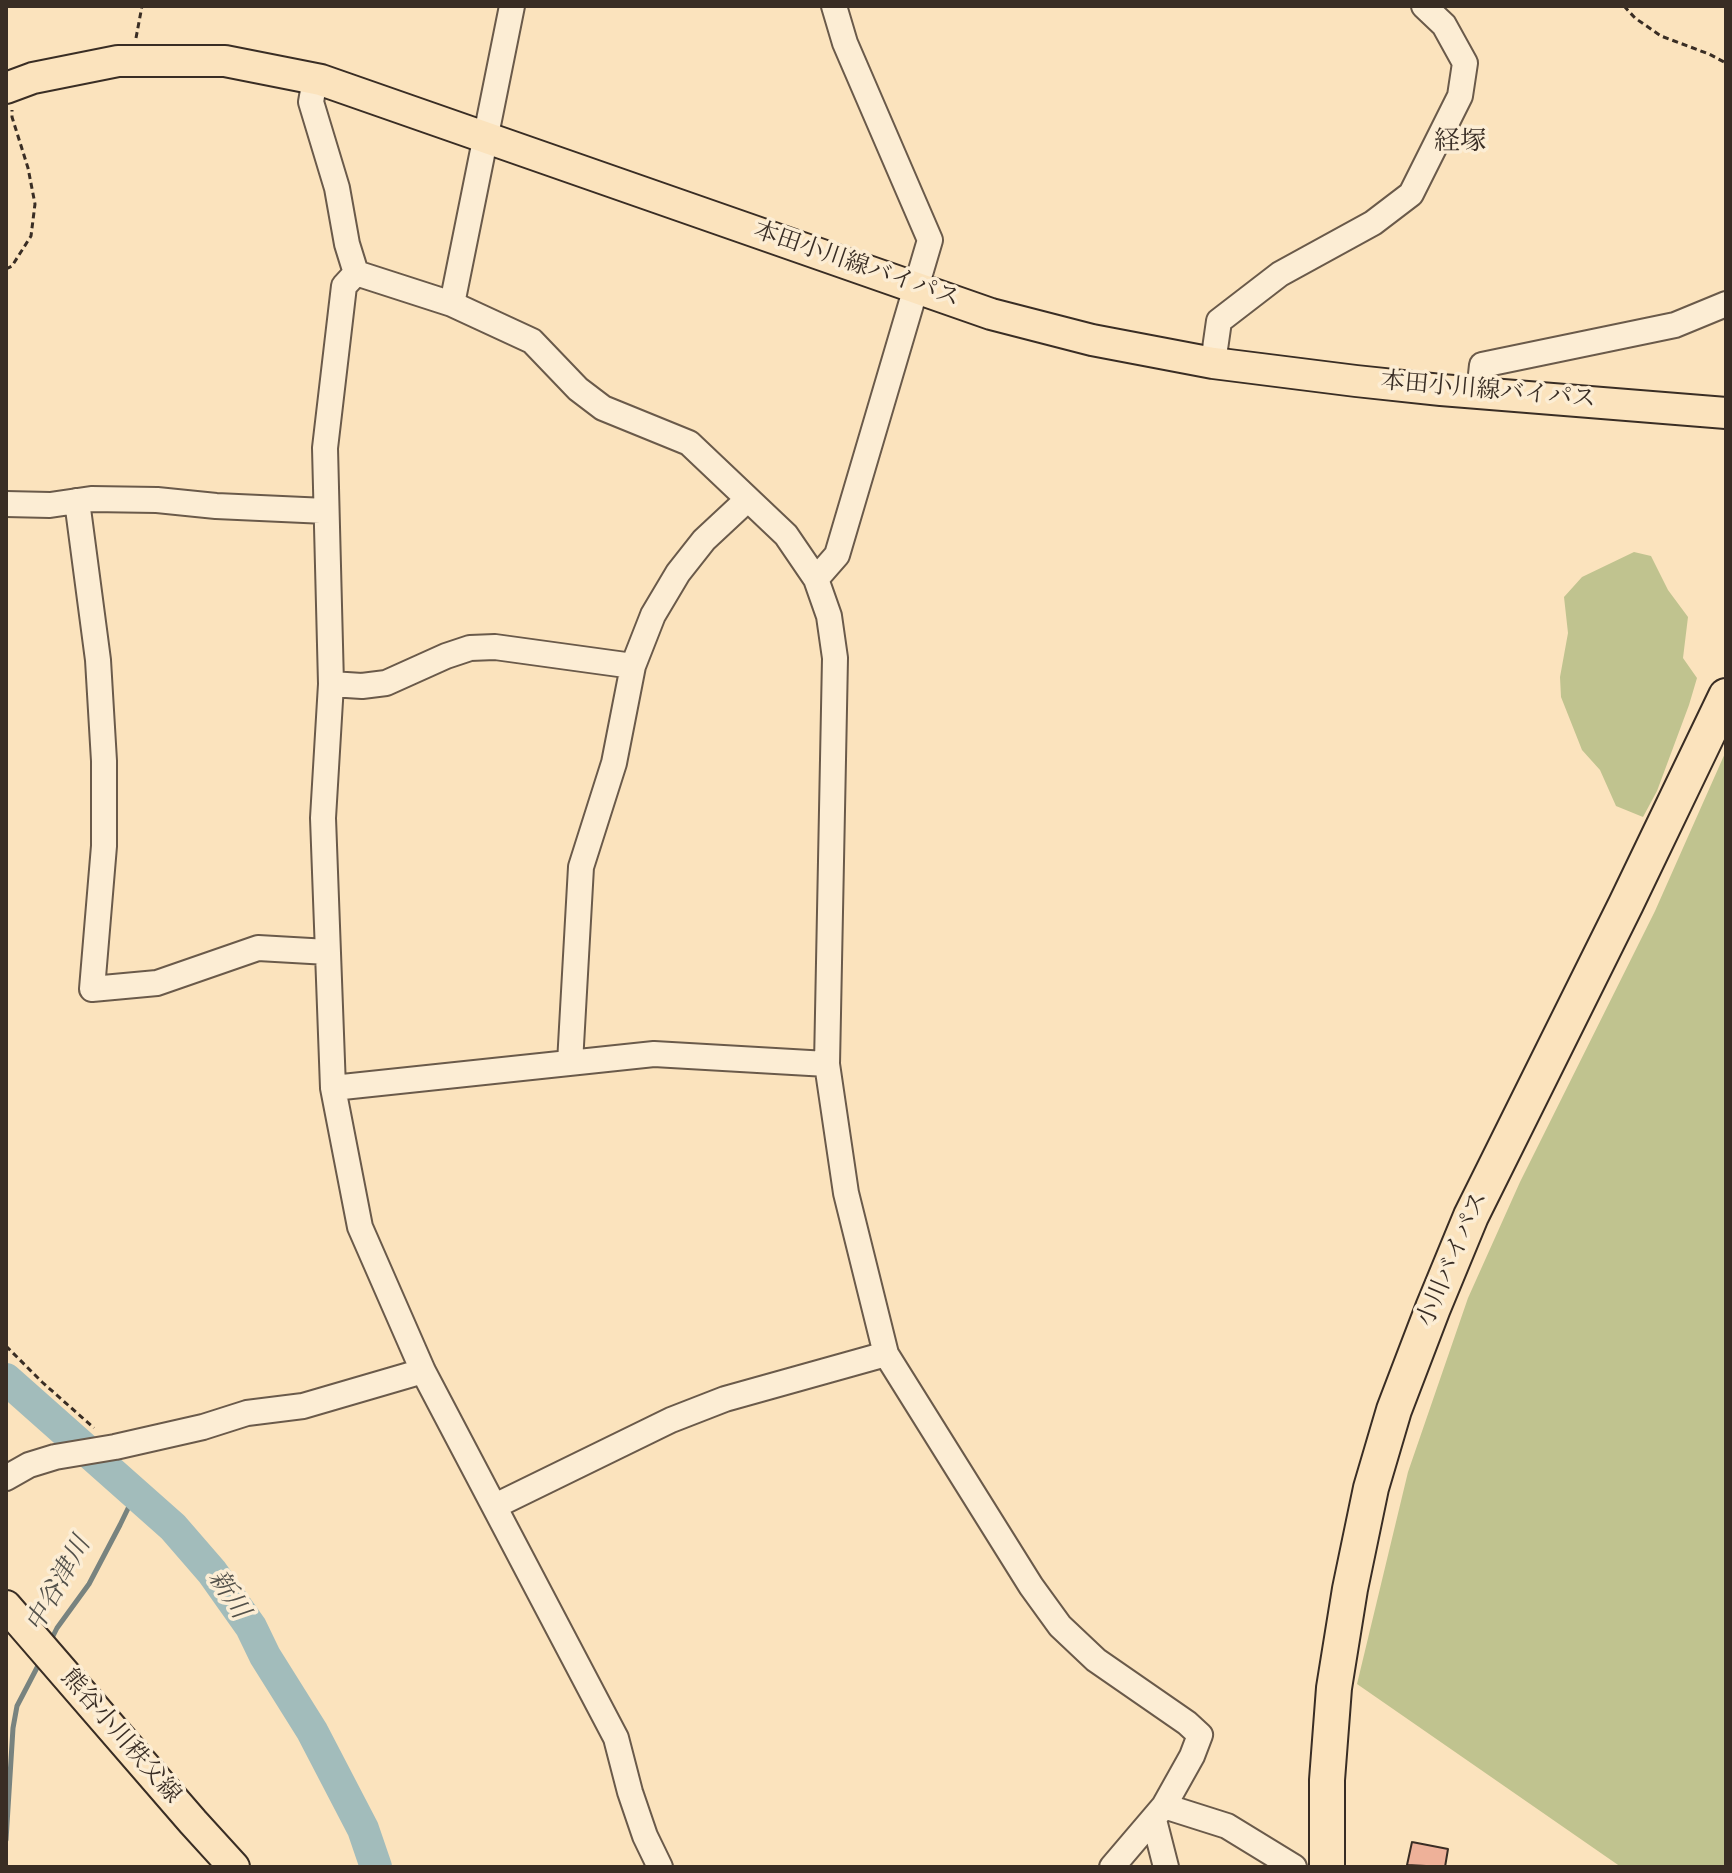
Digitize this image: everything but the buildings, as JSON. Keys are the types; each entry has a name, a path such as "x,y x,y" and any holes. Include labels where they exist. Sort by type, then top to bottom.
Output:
{"highway":[{"name":"小川バイパス","path":"1327,1867 1327,1780 1334,1688 1371,1488 1394,1410 1471,1216 1726,696"}],"main road":[{"name":"本田小川線バイパス","path":"9,87 33,78 118,61 225,61 315,79 991,314 1077,336 1213,363 1356,381 1726,413"},
{"name":"熊谷小川秩父線","path":"6,1606 234,1867"}],"street":[{"path":"452,304 512,6"},
{"path":"816,579 837,555 930,240 845,43 834,6"},
{"path":"1213,363 1219,321 1280,274 1373,223 1411,194 1460,96 1465,63 1444,25 1424,6"},
{"path":"315,79 311,102 337,188 347,244 356,273"},
{"path":"356,273 452,304 532,341 578,389 603,408 689,443 786,535 816,579 829,616 835,658 827,1064 846,1193 886,1354 1023,1573 1060,1626 1096,1660 1200,1735 1192,1756 1159,1813 1112,1867"},
{"path":"356,273 344,286 325,448 331,684 323,818 333,1088 360,1227 423,1371 616,1738 645,1836 660,1867"},
{"path":"1479,393 1482,365 1675,325 1726,304"},
{"path":"6,504 50,505 91,499 157,500 326,511"},
{"path":"570,1063 581,867 614,763 633,666 653,615 678,573 704,540 748,499"},
{"path":"77,501 98,660 104,761 104,846 92,989 157,983 258,948 328,952"},
{"path":"331,684 362,686 386,683 470,648 495,647 633,666"},
{"path":"333,1088 654,1054 827,1064"},
{"path":"495,1506 671,1420 725,1399 886,1354"},
{"path":"6,1478 29,1465 55,1457 203,1427 247,1413 303,1406 423,1371"},
{"path":"1159,1813 1166,1867"},
{"path":"1159,1813 1227,1826 1294,1867"}],"path":[{"path":"131,61 142,6"},
{"path":"1624,6 1661,36 1726,63"},
{"path":"6,269 12,266 31,236 35,204 28,168 12,117 9,87"},
{"path":"6,1346 115,1447"}],"green space":[{"path":"1634,552 1651,556 1668,590 1688,617 1683,658 1697,678 1657,791 1643,817 1616,806 1600,770 1582,750 1561,697 1560,677 1568,633 1564,597 1582,577"},
{"path":"1726,751 1726,1867 1621,1867 1357,1684 1408,1472 1468,1298 1520,1182 1655,911"}],"waterway":[{"name":"新川","path":"6,1379 173,1527 212,1572 251,1627 265,1656 312,1731 363,1829 376,1867"},
{"name":"中谷津川","path":"51,1640 89,1584 135,1494"},
{"name":"中谷津川","path":"6,1840 17,1706 41,1660"}],"district":[{"name":"経塚","path":"1460,145"}]}
